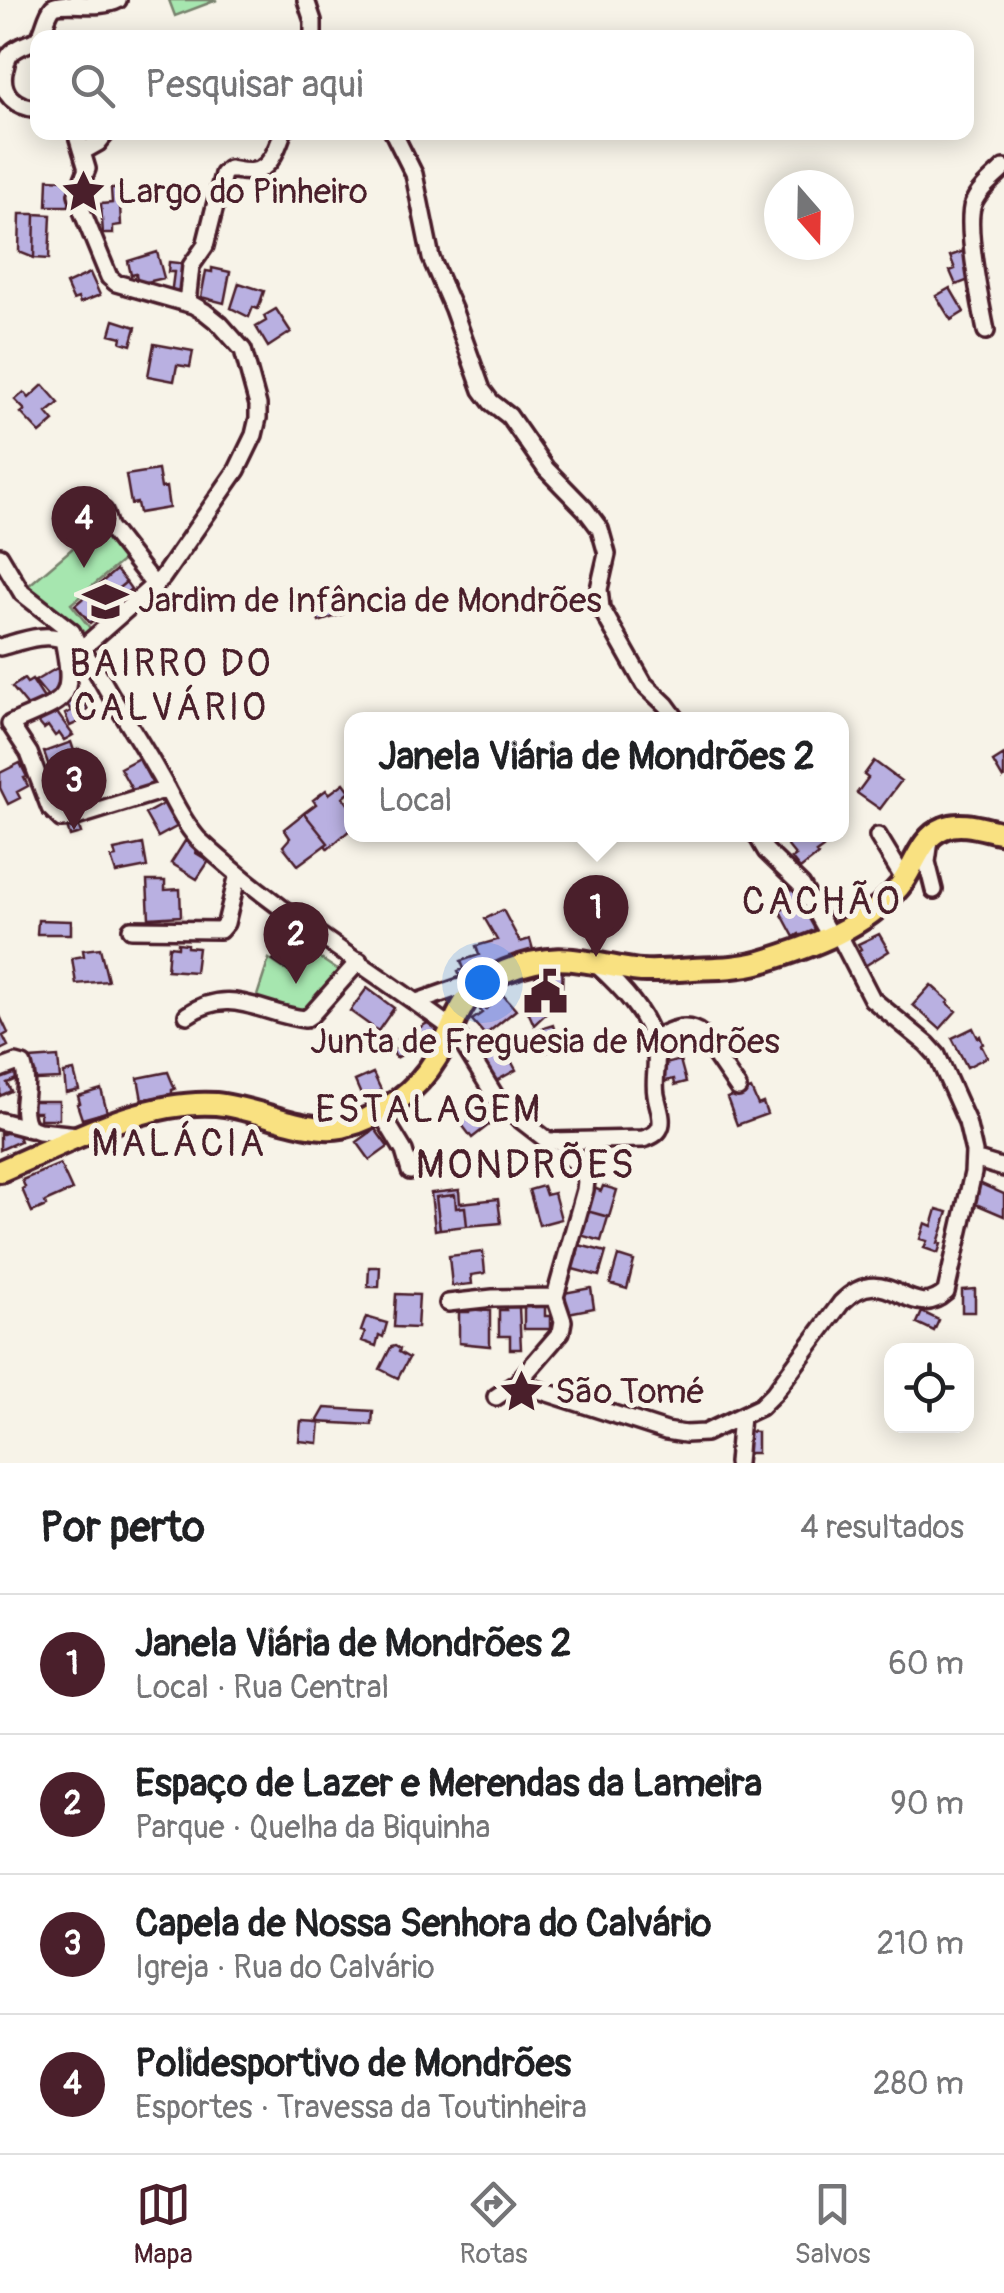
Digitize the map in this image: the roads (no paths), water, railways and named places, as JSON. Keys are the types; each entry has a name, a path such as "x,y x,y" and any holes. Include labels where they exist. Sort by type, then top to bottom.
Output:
{"main road":[{"path":"0,1171 144,1113 196,1104 236,1106 325,1128 349,1125 381,1113 414,1086 428,1071 471,993 510,970 554,959 578,959 649,971 745,966 768,960 860,922 895,890 924,844 943,828 957,825 1004,833"}],"street":[{"path":"44,30 52,8 60,2 105,5 118,0"},
{"path":"306,0 314,30"},
{"path":"30,44 10,55 2,81 2,93 30,107"},
{"path":"78,140 87,168 78,194 109,277 187,303 228,331 243,350 258,418 252,441 237,470 166,573 80,650"},
{"path":"82,152 100,140"},
{"path":"187,303 191,266 205,246 223,174 229,170 261,170 279,140"},
{"path":"397,140 414,174 431,258 454,308 482,390 509,416 546,469 597,524 607,550 598,594 601,608 644,684 671,712"},
{"path":"986,331 971,211 977,196 1004,168"},
{"path":"104,512 109,527 154,586"},
{"path":"0,556 22,593 72,632 194,834 286,913 451,1028 496,1100 584,1171 583,1200 555,1298 563,1321 561,1332 517,1384 496,1397"},
{"path":"0,647 47,637 62,639 80,650"},
{"path":"62,639 69,672 65,695 10,724 29,753 52,812 61,819 74,818 167,790"},
{"path":"878,836 904,879"},
{"path":"931,836 927,862 934,890"},
{"path":"517,1384 666,1431 686,1434 712,1430 760,1407 770,1398 837,1308 856,1290 881,1286 922,1303 938,1299 946,1292 973,1173 967,1122 936,1055 868,995 802,886 761,842"},
{"path":"130,929 223,928 238,874"},
{"path":"187,1015 207,1003 231,1002 305,1019 359,961"},
{"path":"549,1141 643,1139 658,1132 661,1120 652,1039 632,1000 594,962"},
{"path":"417,1002 510,970"},
{"path":"652,1039 680,1027 694,1028 738,1088"},
{"path":"0,1070 17,1063 23,1066 28,1080 24,1121 30,1129"},
{"path":"0,1119 24,1108"},
{"path":"381,1113 404,1151 410,1170"},
{"path":"0,1119 30,1129 85,1136"},
{"path":"974,1158 1004,1168"},
{"path":"448,1303 555,1298"},
{"path":"737,1463 741,1416"}],"place":[{"name":"Largo do Pinheiro","path":"84,192"},
{"name":"Polidesportivo de Mondrões","path":"84,568"},
{"name":"Jardim de Infância de Mondrões","path":"105,601"},
{"name":"Capela de Nossa Senhora do Calvário","path":"74,830"},
{"name":"Janela Viária de Mondrões 2","path":"596,957"},
{"name":"Espaço de Lazer e Merendas da Lameira","path":"296,984"},
{"name":"Junta de Freguesia de Mondrões","path":"545,992"},
{"name":"São Tomé","path":"522,1392"}],"district":[{"name":"BAIRRO DO CALVÁRIO","path":"171,686"},
{"name":"CACHÃO","path":"822,902"},
{"name":"ESTALAGEM","path":"429,1110"},
{"name":"MALÁCIA","path":"179,1144"},
{"name":"MONDRÕES","path":"526,1165"}]}
